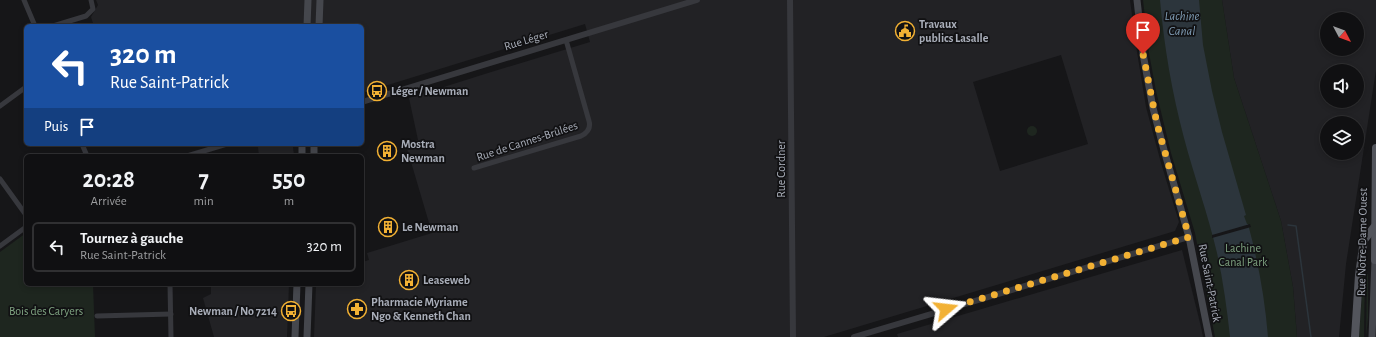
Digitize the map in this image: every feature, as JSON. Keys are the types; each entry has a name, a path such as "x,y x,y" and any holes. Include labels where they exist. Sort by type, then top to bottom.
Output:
{"main road":[{"path":"307,24 308,0"},
{"path":"319,24 320,0"},
{"name":"Rue Saint-Patrick","path":"1137,0 1143,54 1153,108 1189,237 1209,337"},
{"name":"Rue Notre-Dame Ouest","path":"1372,337 1376,226 1376,148"},
{"path":"1355,337 1359,275 1364,240 1376,226"},
{"path":"295,337 297,286"},
{"path":"307,337 309,286"}],"street":[{"path":"24,0 34,24"},
{"path":"59,24 88,15 93,9 91,0"},
{"name":"Rue Léger","path":"364,101 697,0"},
{"name":"Rue Cordner","path":"790,0 793,337"},
{"name":"Rue de Cannes-Brûlées","path":"474,168 581,136 588,131 590,127 589,121 566,40"},
{"path":"0,106 24,88"},
{"path":"194,154 220,146"},
{"path":"0,179 24,212"},
{"path":"0,246 24,228"},
{"path":"854,337 1189,237"},
{"path":"170,286 171,337"},
{"path":"97,316 171,314"}],"shaded area":[{"path":"96,0 1130,0 1146,107 1179,222 1175,231 824,337 314,337 316,286 364,286 364,261 369,260 367,253 432,233 406,145 418,140 409,98 590,42 585,24 364,92 364,24 93,24 91,17 98,5","holes":["1061,55 1088,144 1000,171 973,82"]},
{"path":"1222,0 1376,0 1376,70 1364,148 1364,116 1320,116 1320,160 1362,160 1346,264 1339,337 1297,337 1293,287 1281,221 1234,78"},
{"path":"292,146 294,154 259,154 258,147"},
{"path":"1182,250 1203,337 898,337 897,334"},
{"path":"211,286 289,286 287,337 214,337 203,298 211,294"}],"green space":[{"name":"Lachine Canal Park","path":"1143,0 1222,0 1234,78 1281,221 1293,287 1297,337 1215,337 1195,233 1171,153 1156,91 1149,53"},
{"path":"1030,126 1034,126 1037,131 1034,136 1030,136 1027,133 1027,129"},
{"name":"Bois des Caryers","path":"24,234 24,286 93,286 95,337 0,337 0,252"},
{"path":"1364,263 1364,337 1359,337"},
{"path":"1367,274 1368,318 1366,337"}],"water":[{"name":"Lachine Canal","path":"1160,0 1199,0 1203,45 1212,91 1246,215 1244,216 1248,224 1255,252 1261,280 1268,337 1230,337 1225,295 1217,253 1188,152 1172,87"}],"pier":[{"path":"1250,224 1251,227 1212,238 1212,235"}],"waterway":[{"path":"1288,225 1296,226 1311,337"}],"place":[{"name":"Travaux publics Lasalle","path":"905,31"},
{"name":"Léger / Newman","path":"377,91"},
{"name":"Mostra Newman","path":"387,151"},
{"name":"Le Newman","path":"388,227"},
{"name":"Leaseweb","path":"409,280"},
{"name":"Pharmacie Myriame Ngo & Kenneth Chan","path":"357,309"},
{"name":"Newman / No 7214","path":"291,311"}],"route":[{"path":"946,309 1189,237 1157,124 1143,54"}]}
